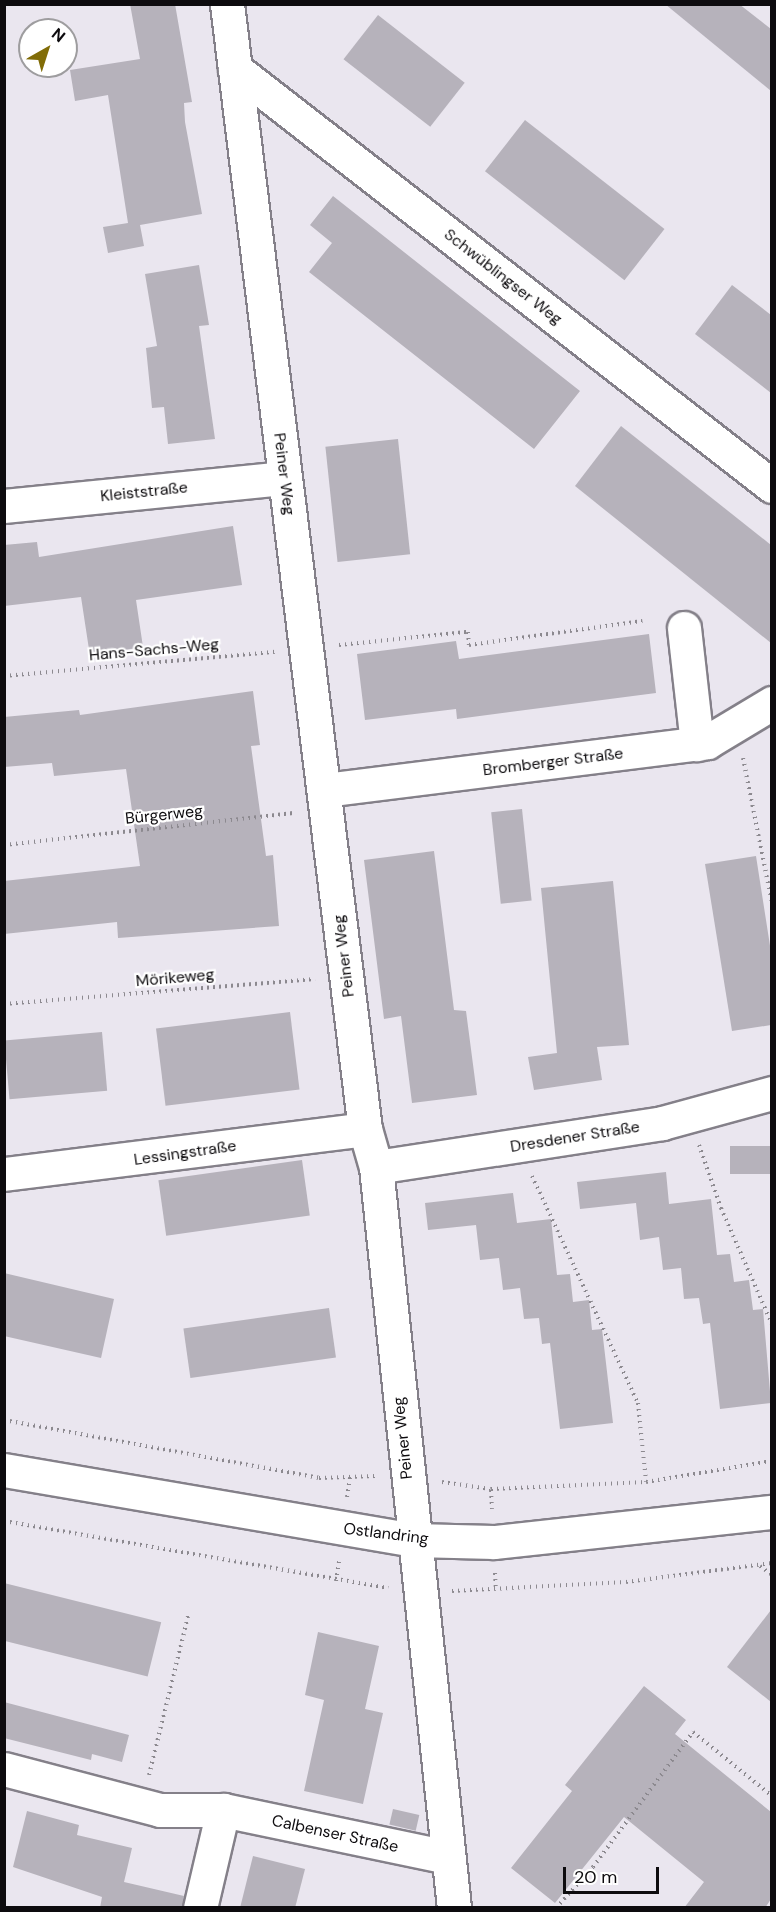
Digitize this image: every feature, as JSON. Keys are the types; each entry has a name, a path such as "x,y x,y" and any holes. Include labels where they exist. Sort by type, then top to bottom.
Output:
{"street":[{"name":"Peiner Weg","path":"227,4 365,1129 376,1167 454,1908"},
{"name":"Schwüblingser Weg","path":"235,69 771,486"},
{"name":"Kleiststraße","path":"4,506 284,478"},
{"path":"684,628 697,744"},
{"name":"Bromberger Straße","path":"325,800 697,744 736,725 771,703"},
{"name":"Dresdener Straße","path":"376,1167 690,1116 771,1093"},
{"name":"Lessingstraße","path":"4,1174 365,1129"},
{"name":"Ostlandring","path":"4,1470 414,1540 494,1542 771,1512"},
{"name":"Calbenser Straße","path":"4,1769 160,1810 223,1810 448,1857"},
{"path":"200,1908 223,1810"}],"path":[{"name":"Hans-Sachs-Weg","path":"4,676 468,632 469,645 642,621"},
{"path":"736,725 771,903"},
{"name":"Bürgerweg","path":"4,845 325,800"},
{"name":"Mörikeweg","path":"4,1004 347,976"},
{"path":"690,1116 721,1208 771,1324"},
{"path":"518,1145 638,1403 646,1482"},
{"path":"760,1566 771,1575"},
{"path":"141,1805 188,1616"},
{"path":"556,1908 593,1867 693,1732 771,1796"}],"building":[{"path":"130,4 175,4 192,102 184,103 185,122 202,214 140,225 144,246 108,253 103,227 128,223 108,95 75,101 71,78 78,78 78,69 140,59"},
{"path":"665,4 739,4 771,29 771,91"},
{"path":"378,15 465,83 430,127 344,59"},
{"path":"525,120 664,229 624,280 485,171"},
{"path":"333,196 580,391 534,449 309,272 332,243 310,225"},
{"path":"199,265 209,325 199,326 215,439 168,444 164,407 152,408 146,348 157,346 145,274"},
{"path":"732,285 771,315 771,393 695,334"},
{"path":"621,426 771,545 771,643 575,486"},
{"path":"398,439 410,554 338,562 325,447"},
{"path":"233,526 242,585 136,600 143,647 90,656 81,597 4,606 4,545 37,542 39,557"},
{"path":"649,634 656,693 457,719 456,709 365,720 357,654 456,641 459,659"},
{"path":"253,691 260,745 251,746 266,856 273,855 279,926 118,938 117,922 4,934 4,881 140,866 126,769 54,776 52,763 4,767 4,717 79,710 80,715"},
{"path":"522,809 532,900 501,904 491,812"},
{"path":"434,851 454,1010 466,1011 477,1095 412,1103 401,1016 384,1019 364,860"},
{"path":"756,856 771,952 771,1025 732,1031 705,864"},
{"path":"613,881 629,1045 597,1047 602,1080 534,1090 528,1057 557,1053 541,888"},
{"path":"290,1012 300,1089 166,1106 156,1028"},
{"path":"102,1032 107,1091 10,1099 4,1041"},
{"path":"730,1146 771,1146 771,1174 730,1174"},
{"path":"302,1160 310,1215 166,1236 158,1180"},
{"path":"666,1172 669,1204 711,1199 717,1255 730,1254 734,1282 749,1280 753,1310 763,1309 771,1403 720,1409 710,1323 703,1324 699,1298 684,1299 681,1268 663,1270 659,1237 640,1240 636,1203 580,1209 577,1182"},
{"path":"513,1193 517,1223 551,1219 557,1275 570,1274 573,1302 589,1300 592,1330 602,1329 613,1423 560,1429 550,1343 542,1344 539,1318 524,1319 520,1288 503,1290 499,1258 480,1260 476,1225 428,1230 425,1203"},
{"path":"4,1273 114,1299 101,1358 4,1336"},
{"path":"329,1308 336,1358 190,1378 183,1328"},
{"path":"4,1583 161,1622 148,1677 4,1641"},
{"path":"771,1610 771,1702 727,1667"},
{"path":"318,1632 379,1646 365,1709 383,1713 363,1804 304,1791 324,1700 305,1695"},
{"path":"644,1686 686,1720 675,1734 771,1812 771,1899 765,1908 684,1908 704,1882 624,1817 555,1903 511,1868 572,1791 565,1785"},
{"path":"4,1702 129,1735 122,1762 92,1754 91,1760 4,1738"},
{"path":"393,1809 419,1815 416,1831 389,1825"},
{"path":"27,1811 79,1825 77,1835 132,1848 124,1882 184,1896 182,1908 100,1908 102,1897 13,1867"},
{"path":"253,1856 305,1869 295,1908 240,1908"}]}
